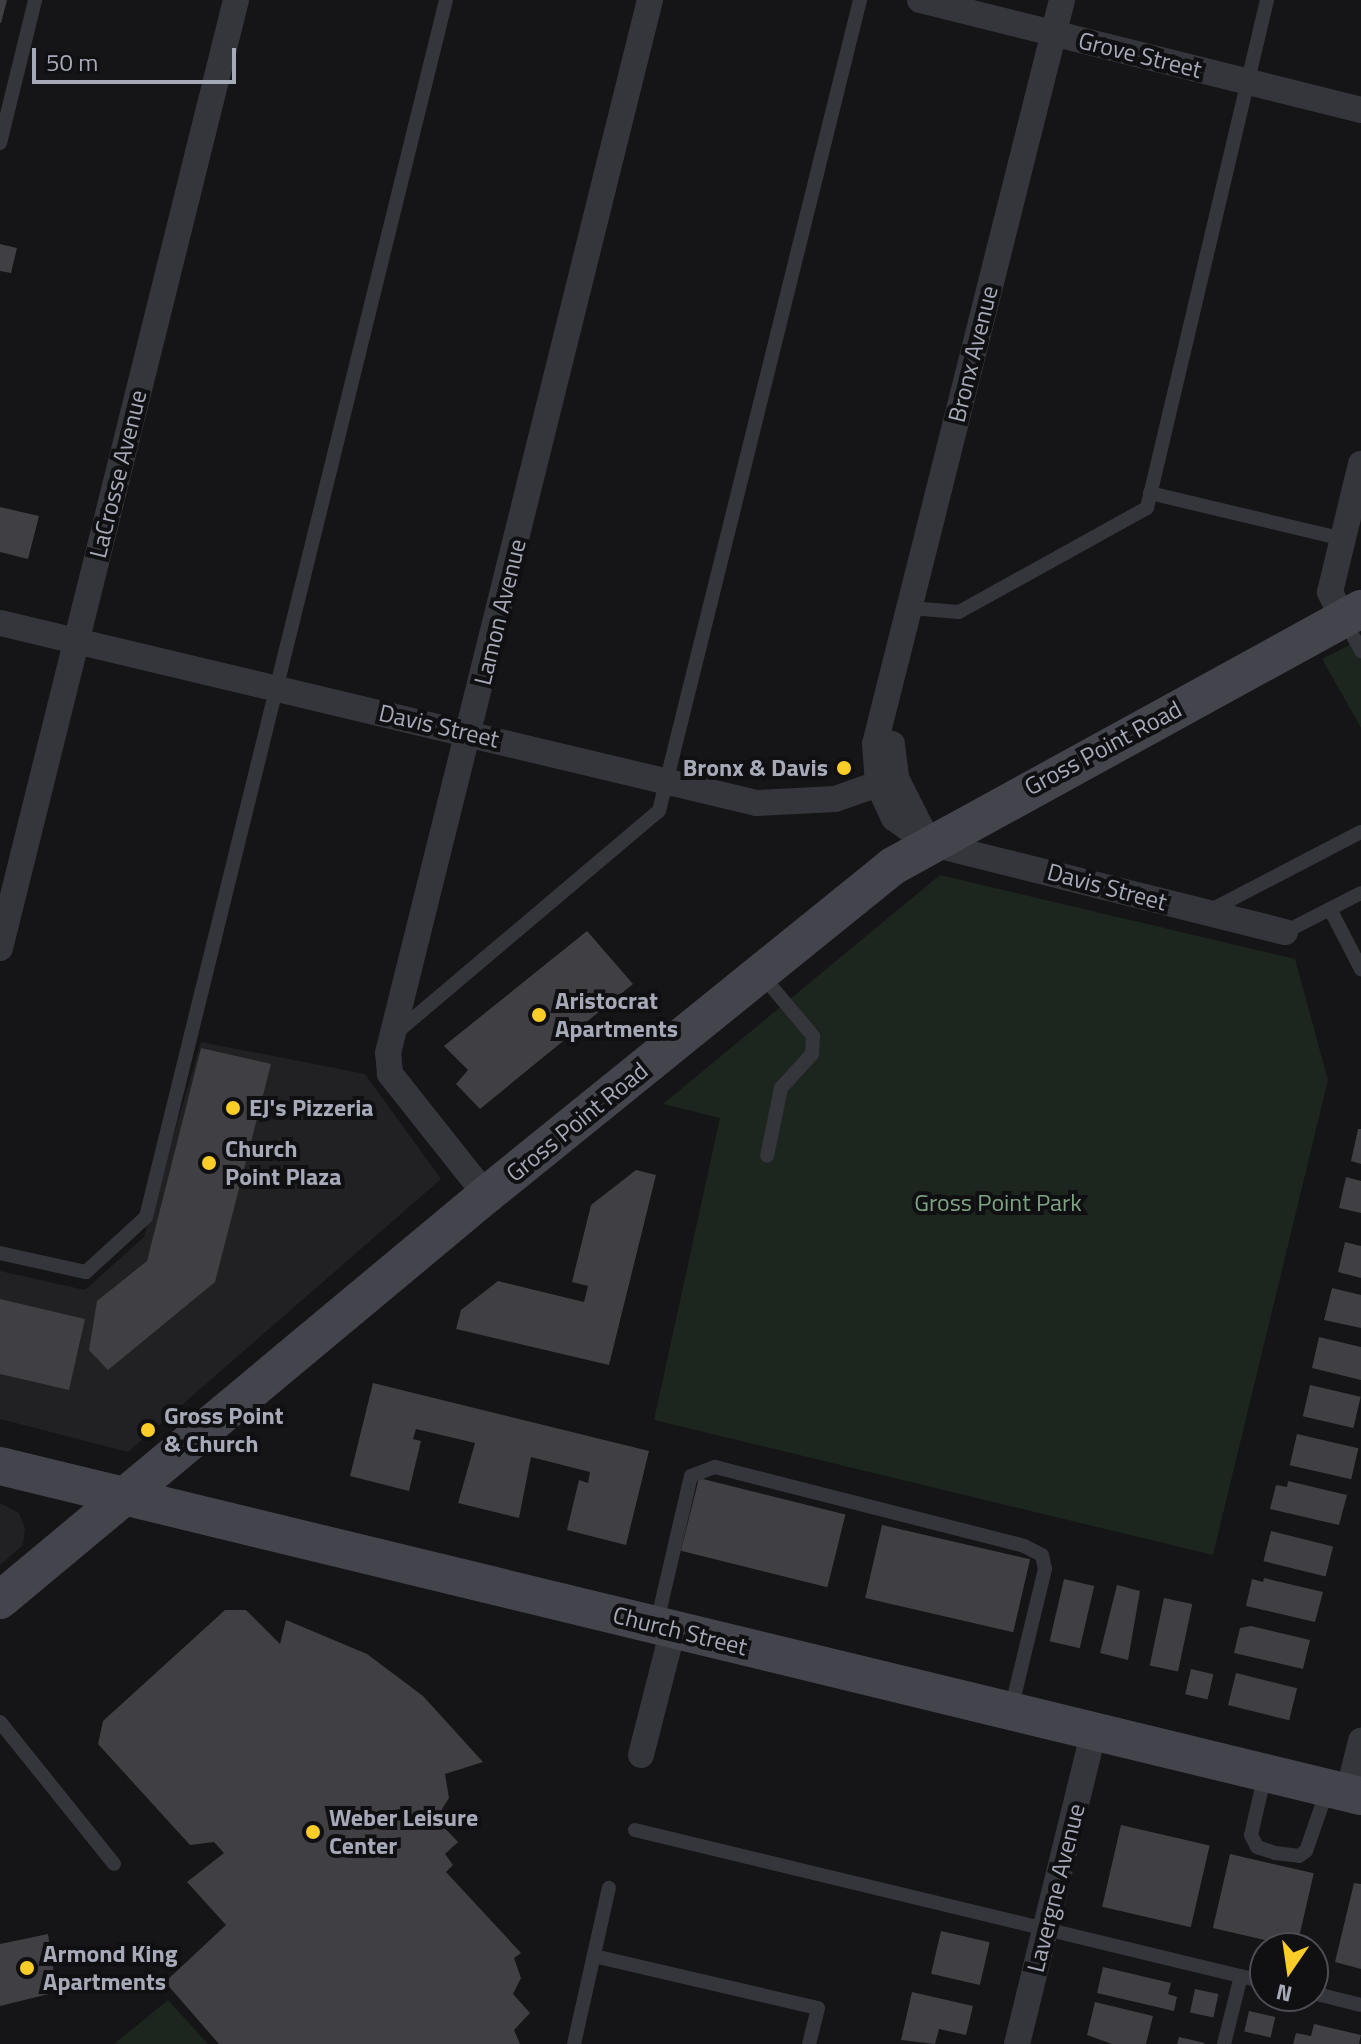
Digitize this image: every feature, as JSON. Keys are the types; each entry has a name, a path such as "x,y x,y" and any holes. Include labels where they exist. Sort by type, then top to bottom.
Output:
{"main road":[{"name":"Gross Point Road","path":"1,1598 128,1497 486,1195 928,843 1352,613"},
{"name":"Church Street","path":"0,1466 1346,1792"}],"street":[{"name":"LaCrosse Avenue","path":"0,948 236,0"},
{"name":"Lamon Avenue","path":"486,1195 390,1074 393,1035 650,0"},
{"name":"Grove Street","path":"920,0 1361,110"},
{"name":"Bronx Avenue","path":"928,843 894,818 878,784 875,744 888,709 910,608 1062,0"},
{"path":"1352,613 1330,592 1361,464"},
{"name":"Davis Street","path":"0,623 771,803 835,799 878,784"},
{"name":"Bronx Avenue","path":"888,709 896,778 928,843"},
{"name":"Davis Street","path":"928,843 1285,932"},
{"path":"641,1755 664,1627"},
{"name":"Lavergne Avenue","path":"1017,2044 1094,1731"},
{"path":"1346,1792 1361,1741"}],"lane":[{"path":"0,143 35,0"},
{"path":"0,1253 86,1272 146,1217 446,0"},
{"path":"393,1035 659,811 860,0"},
{"path":"910,608 959,612 1147,508 1267,0"},
{"path":"1150,493 1343,539"},
{"path":"1352,613 1361,651"},
{"path":"1206,913 1361,832"},
{"path":"1285,932 1361,893"},
{"path":"1330,909 1361,969"},
{"path":"760,974 813,1036 812,1054 781,1088 767,1156"},
{"path":"664,1627 691,1476 715,1467 1024,1546 1042,1555 1045,1569 1011,1711"},
{"path":"0,1722 114,1864"},
{"path":"1266,1773 1251,1835 1257,1847 1275,1853 1306,1851 1346,1792"},
{"path":"635,1830 1249,1978"},
{"path":"574,2044 609,1888"},
{"path":"594,1956 818,2008 809,2044"},
{"path":"1224,2044 1241,1976"},
{"path":"1329,1997 1361,2005"}],"shaded area":[{"name":"Church Point Plaza","path":"201,1042 365,1074 441,1179 128,1452 0,1419 0,1271 85,1290 144,1237"},
{"path":"0,1503 19,1513 25,1528 23,1545 0,1565"}],"green space":[{"path":"1361,639 1361,728 1322,659"},
{"name":"Gross Point Park","path":"940,875 1295,959 1328,1080 1213,1555 654,1420 720,1118 663,1104"},
{"path":"168,2000 208,2044 114,2044"}],"building":[{"path":"0,0 7,0 1,23 0,23"},
{"path":"0,244 17,248 11,273 0,271"},
{"path":"0,507 39,516 28,559 0,552"},
{"name":"Aristocrat Apartments","path":"587,931 633,984 480,1109 456,1084 468,1070 444,1046"},
{"name":"Church Point Plaza","path":"201,1048 271,1064 215,1282 108,1370 89,1350 97,1301 147,1261"},
{"path":"1358,1129 1361,1129 1361,1164 1351,1161"},
{"path":"636,1170 656,1175 609,1365 456,1329 461,1310 498,1281 584,1302 588,1286 572,1282 591,1205"},
{"path":"1346,1177 1361,1181 1361,1213 1339,1208"},
{"path":"1345,1242 1361,1246 1361,1278 1338,1272"},
{"path":"1332,1288 1361,1295 1361,1328 1324,1320"},
{"path":"0,1299 85,1319 69,1390 0,1374"},
{"path":"1319,1337 1361,1347 1361,1380 1312,1368"},
{"path":"373,1383 649,1451 626,1545 567,1530 579,1480 588,1483 590,1472 531,1457 519,1518 458,1503 475,1443 416,1429 413,1439 421,1441 409,1491 350,1476"},
{"path":"1310,1385 1361,1397 1353,1428 1303,1416"},
{"path":"1297,1434 1358,1448 1351,1479 1290,1465"},
{"path":"699,1478 846,1515 827,1587 681,1551"},
{"path":"1288,1481 1347,1495 1339,1525 1270,1509 1276,1485 1287,1487"},
{"path":"882,1525 1030,1559 1013,1632 865,1598"},
{"path":"1271,1531 1333,1546 1326,1577 1264,1561"},
{"path":"1264,1578 1323,1592 1315,1622 1246,1606 1252,1579 1263,1582"},
{"path":"1064,1579 1094,1586 1080,1648 1050,1641"},
{"path":"1117,1585 1140,1591 1128,1660 1100,1653"},
{"path":"1164,1598 1192,1604 1178,1672 1150,1665"},
{"name":"Weber Leisure Center","path":"225,1610 246,1610 280,1644 286,1620 367,1654 423,1696 483,1762 445,1774 449,1798 442,1809 447,1815 439,1822 458,1842 445,1854 453,1865 446,1872 521,1953 514,1958 521,1978 513,1994 530,2013 514,2030 520,2044 219,2044 165,1982 226,1925 187,1882 224,1853 214,1842 190,1845 98,1744 103,1721"},
{"path":"1251,1626 1310,1640 1303,1669 1234,1653 1240,1628"},
{"path":"1191,1669 1213,1674 1208,1700 1185,1694"},
{"path":"1236,1673 1297,1688 1289,1720 1228,1705"},
{"path":"1121,1825 1210,1845 1191,1927 1102,1907"},
{"path":"1230,1854 1314,1873 1300,1932 1249,1932 1249,1936 1213,1928"},
{"path":"1354,1883 1361,1884 1361,1969 1335,1962"},
{"path":"941,1931 990,1942 980,1985 931,1974"},
{"name":"Armond King Apartments","path":"48,1934 57,1992 0,2006 0,1944"},
{"path":"1103,1967 1171,1983 1168,1994 1177,1997 1174,2011 1097,1993"},
{"path":"1195,1989 1218,1994 1213,2017 1190,2012"},
{"path":"912,1992 973,2006 966,2035 939,2029 935,2044 901,2040"},
{"path":"1095,2002 1153,2016 1146,2044 1112,2044 1087,2035"},
{"path":"1249,2011 1275,2017 1271,2038 1244,2031"},
{"path":"1314,2024 1361,2035 1359,2044 1293,2044 1296,2033 1311,2036"},
{"path":"1179,2037 1205,2043 1177,2044"}],"place":[{"name":"Bronx & Davis","path":"844,768"},
{"name":"Aristocrat Apartments","path":"539,1015"},
{"name":"EJ's Pizzeria","path":"233,1108"},
{"name":"Church Point Plaza","path":"209,1163"},
{"name":"Gross Point & Church","path":"148,1430"},
{"name":"Weber Leisure Center","path":"313,1832"},
{"name":"Armond King Apartments","path":"27,1968"}]}
